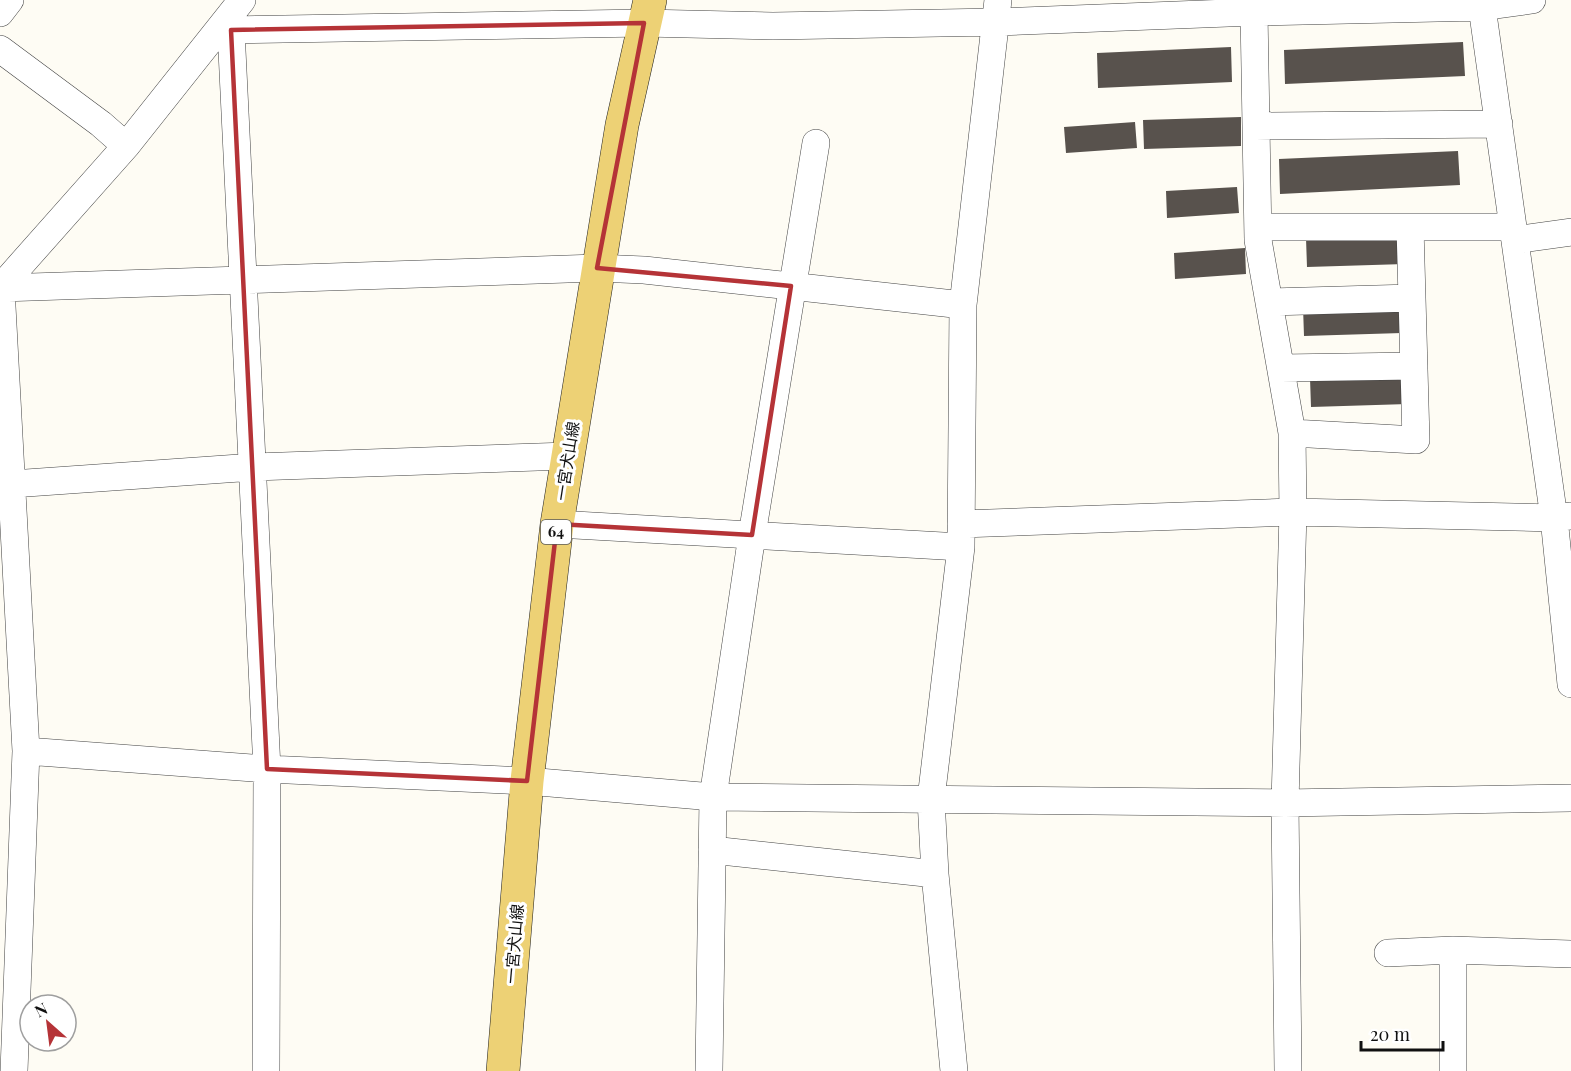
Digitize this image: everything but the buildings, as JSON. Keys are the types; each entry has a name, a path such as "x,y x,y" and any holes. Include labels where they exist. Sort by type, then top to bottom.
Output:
{"main road":[{"name":"一宮犬山線","path":"503,1071 527,782 556,524 622,125 647,11"}],"street":[{"path":"0,13 10,0"},
{"path":"14,1071 26,751 0,288 126,146 227,27 242,0"},
{"path":"227,27 647,11 773,26 997,11 1091,9 1254,12 1327,5 1532,0"},
{"path":"1482,3 1514,233 1562,517 1571,684"},
{"path":"954,1071 935,874 931,799 961,536 963,305 997,11"},
{"path":"1254,12 1258,227 1292,433 1293,512 1285,803 1288,1071"},
{"path":"227,27 254,467 267,769 266,1071"},
{"path":"0,49 101,124 126,146"},
{"path":"1256,126 1499,124"},
{"path":"709,1071 713,797 791,286 816,142"},
{"path":"1258,227 1410,227 1514,233 1571,232"},
{"path":"1292,433 1416,440 1410,227"},
{"path":"0,288 597,268 963,305"},
{"path":"1269,302 1412,298"},
{"path":"1281,368 1414,366"},
{"path":"12,484 254,467 568,456"},
{"path":"556,524 752,535 961,536 1293,512 1562,517"},
{"path":"26,751 267,769 527,782 713,797 1285,803 1571,798"},
{"path":"712,850 935,874"},
{"path":"1388,952 1453,950 1571,954"},
{"path":"1453,950 1453,1071"}],"highlighted area":[{"path":"644,23 597,268 791,286 752,535 557,524 527,781 267,769 231,30"}]}
